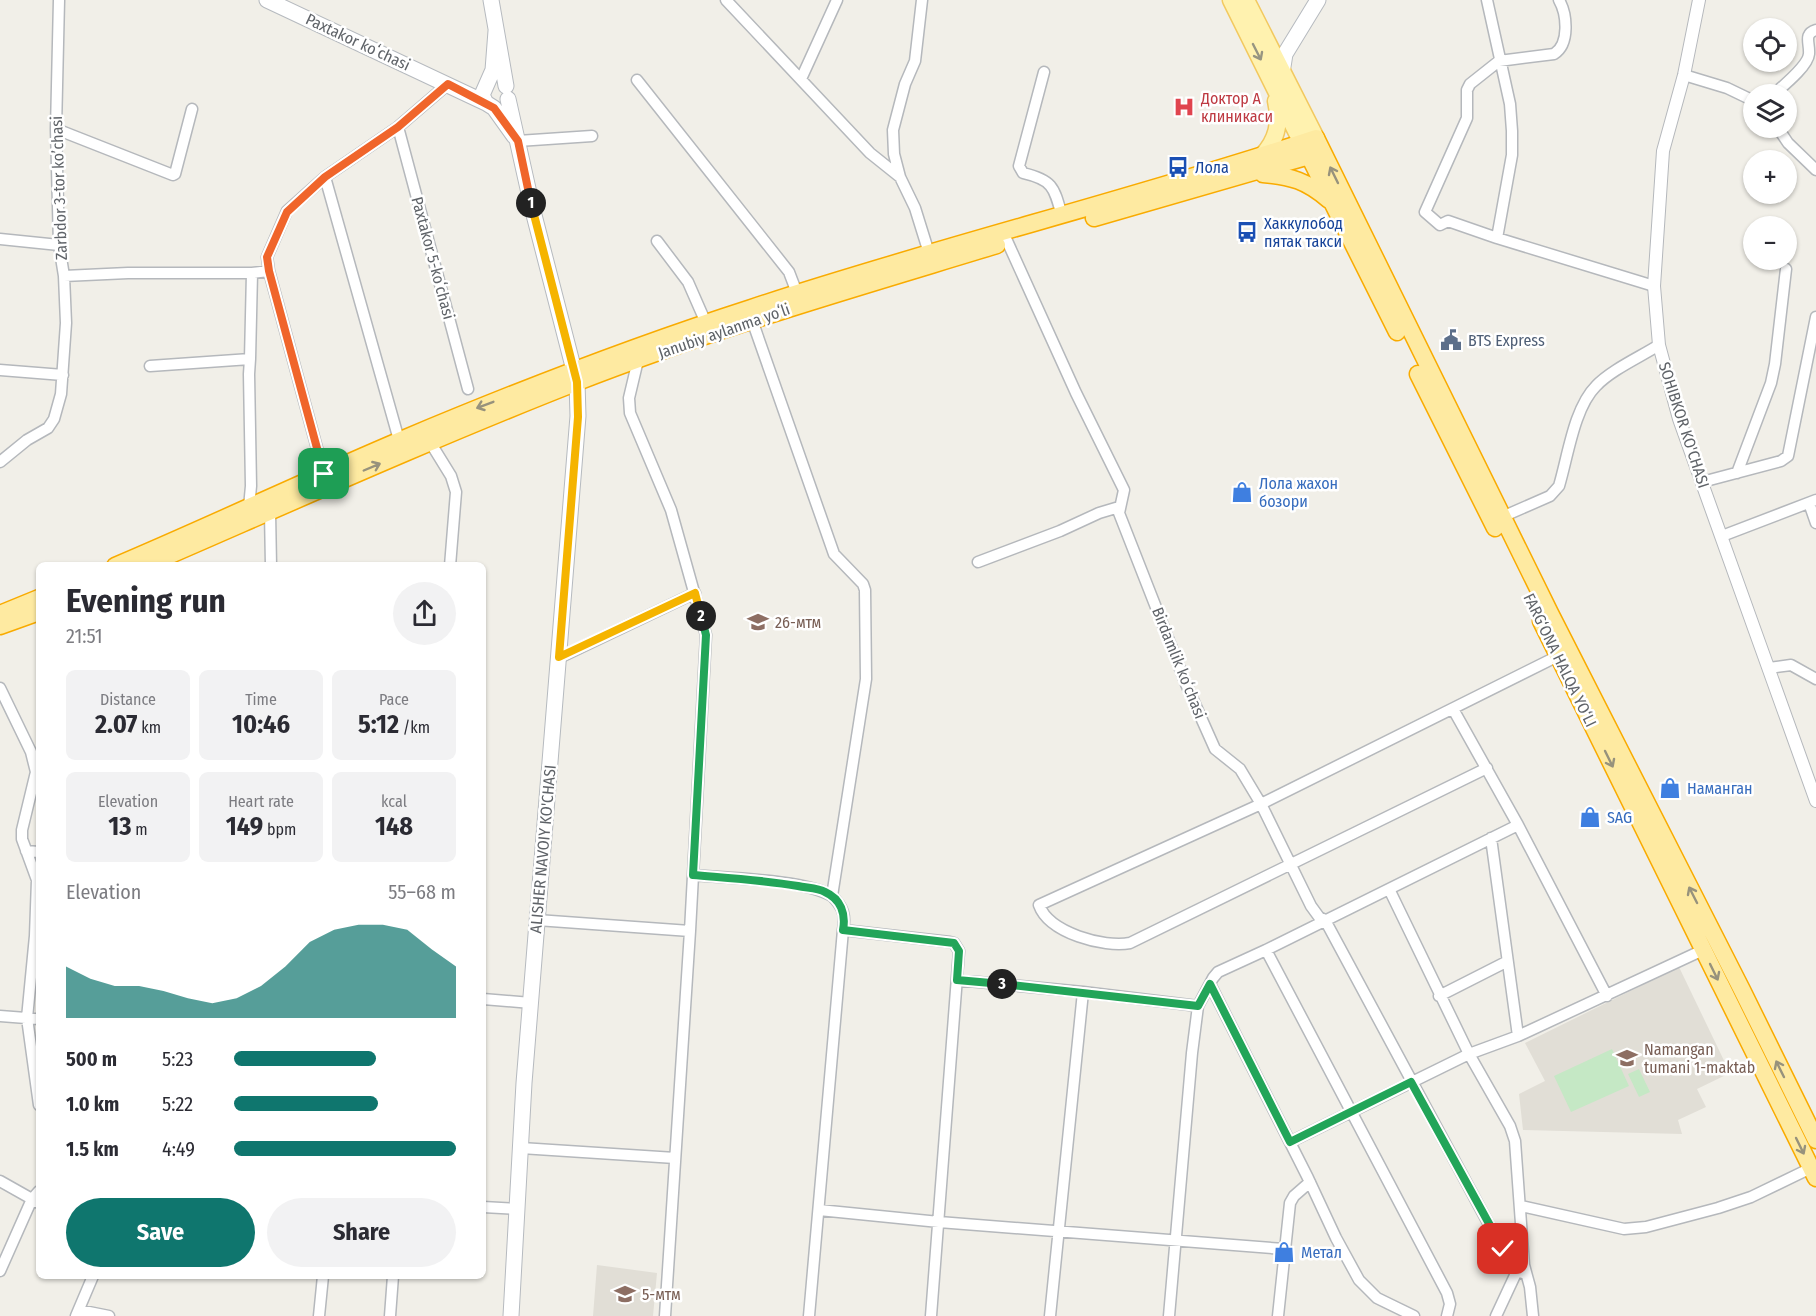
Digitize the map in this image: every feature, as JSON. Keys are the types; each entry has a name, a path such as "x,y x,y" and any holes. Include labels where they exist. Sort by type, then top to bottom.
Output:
{"highway":[{"name":"Janubiy aylanma yoʻli","path":"124,562 399,440 575,377 638,360 1062,216 1262,156 1313,147"},
{"name":"Janubiy aylanma yoʻli","path":"154,562 575,377 705,323 929,253 1005,237 1253,173 1313,147"},
{"name":"FARG‘ONA HALQA YO‘LI","path":"1313,147 1334,204 1814,1173"},
{"name":"FARG‘ONA HALQA YO‘LI","path":"1313,147 1816,1140"},
{"path":"1253,173 1286,176 1305,183 1334,204"},
{"path":"0,614 36,599"},
{"path":"0,626 36,613"}],"main road":[{"name":"Paxtakor koʻchasi","path":"267,0 448,84 488,96"},
{"path":"491,0 496,31 488,96 518,141"},
{"path":"1231,0 1278,80 1313,147"},
{"path":"1246,0 1278,80"},
{"path":"1262,156 1269,149 1277,132 1278,80 1285,54 1318,0"},
{"name":"ALISHER NAVOIY KO'CHASI","path":"496,31 533,211 575,377 578,417 537,920 511,1316"},
{"path":"498,81 507,92 503,106 488,96 498,81"}],"street":[{"name":"Zarbdor 3-tor koʼchasi","path":"0,462 48,428 54,419 61,394 66,323 60,245 56,129 59,0"},
{"path":"726,0 870,153 900,177"},
{"path":"801,79 837,0"},
{"path":"922,0 915,61 905,84 894,130 894,154 900,177 915,208 929,253"},
{"path":"1487,0 1510,104 1512,155 1497,238"},
{"path":"1558,0 1564,10 1565,18 1562,47 1558,52 1499,61 1470,84 1467,90 1467,118 1425,212 1440,225 1448,221 1654,286"},
{"name":"SOHIBKOR KO'CHASI","path":"1699,0 1684,75 1662,151 1654,286 1659,345 1679,419 1816,801"},
{"path":"1784,84 1806,63 1809,55 1808,36 1810,32 1816,30"},
{"path":"1044,72 1019,166 1023,173 1045,179 1052,185 1062,216"},
{"path":"1684,75 1727,88 1743,96"},
{"path":"637,80 789,272 797,293"},
{"path":"324,474 267,257 287,212 325,177 398,127 448,84"},
{"path":"56,129 173,175 192,109"},
{"name":"Paxtakor 5-koʻchasi","path":"398,127 468,389"},
{"path":"518,141 592,136"},
{"path":"1785,138 1816,170"},
{"path":"325,177 399,440"},
{"name":"Birdamlik koʻchasi","path":"1005,237 1090,423 1124,490 1119,513 1186,684 1215,749 1240,769 1262,804 1289,865 1315,913 1325,920 1507,1258 1522,1273"},
{"path":"0,239 60,245"},
{"path":"657,241 688,282 705,323"},
{"path":"1737,472 1771,383 1786,270"},
{"path":"64,276 269,271"},
{"path":"249,507 252,273"},
{"path":"1702,482 1781,460 1788,456 1816,317"},
{"path":"752,320 834,554 860,579 865,590 866,680 832,896"},
{"path":"1502,517 1550,496 1556,491 1580,410 1588,395 1598,384 1659,345"},
{"path":"150,366 250,359"},
{"path":"638,360 629,398 630,414 671,510 706,635 690,931 665,1316"},
{"path":"0,370 63,375"},
{"path":"430,442 451,476 456,492 450,562"},
{"path":"1722,536 1812,502 1816,523"},
{"path":"978,562 1119,507"},
{"path":"270,512 271,562"},
{"path":"559,657 695,593"},
{"path":"1487,768 1126,944 1075,935 1053,924 1039,905 1262,804 1558,656"},
{"path":"1769,668 1791,665 1816,679"},
{"path":"0,688 31,752 36,772 22,830 22,839 36,877"},
{"path":"1454,708 1518,825 1606,996"},
{"path":"1169,1316 1198,1006 1218,972 1518,825"},
{"path":"1491,838 1506,962 1518,1036"},
{"path":"26,851 36,852"},
{"path":"693,875 770,881 824,891 832,896 843,910 845,919 809,1316"},
{"path":"1389,889 1439,996 1510,1126 1515,1142 1524,1265 1522,1273 1496,1316"},
{"path":"36,914 27,1018 36,1083"},
{"path":"537,920 690,931"},
{"path":"843,930 954,943 959,951 931,1316"},
{"path":"1266,950 1447,1293 1450,1304 1447,1316"},
{"path":"1290,1142 1469,1054 1518,1036 1703,950"},
{"path":"1439,996 1506,962"},
{"path":"957,980 1198,1006"},
{"path":"1210,984 1359,1280 1377,1298 1414,1316"},
{"path":"1050,1316 1083,992"},
{"path":"486,999 531,1003"},
{"path":"0,1016 36,1019"},
{"path":"521,1148 675,1158"},
{"path":"1521,1206 1624,1229 1646,1227 1718,1208 1814,1173"},
{"path":"0,1181 36,1198"},
{"path":"1278,1316 1290,1201 1310,1182"},
{"path":"0,1271 36,1200"},
{"path":"486,1207 518,1209"},
{"path":"819,1210 1177,1242 1284,1249"},
{"path":"1522,1273 1533,1316"},
{"path":"92,1279 78,1313 109,1316"},
{"path":"319,1316 323,1279"},
{"path":"390,1316 393,1279"}],"shaded area":[{"name":"Namangan tumani 1-maktab","path":"1679,967 1730,1073 1697,1089 1706,1107 1678,1120 1682,1134 1523,1130 1519,1094 1545,1081 1525,1043"},
{"name":"5-мтм","path":"597,1265 657,1273 653,1316 593,1316"}],"green space":[{"path":"1612,1049 1629,1086 1571,1112 1554,1076"},
{"path":"1639,1069 1650,1092 1639,1097 1628,1074"}],"place":[{"name":"Доктор А клиникаси","path":"1184,107"},
{"name":"Лола","path":"1178,167"},
{"name":"Хаккулобод пятак такси","path":"1247,232"},
{"name":"BTS Express","path":"1451,340"},
{"name":"Лола жахон бозори","path":"1242,492"},
{"name":"26-мтм","path":"758,622"},
{"name":"Наманган","path":"1670,788"},
{"name":"SAG","path":"1590,817"},
{"name":"Namangan tumani 1-maktab","path":"1627,1058"},
{"name":"Метал","path":"1284,1252"},
{"name":"5-мтм","path":"625,1294"}],"route":[{"path":"324,474 267,257 287,212 325,177 398,127 448,84 494,108 518,141 533,211 577,382 578,417 559,657 695,593 706,635 693,875 770,881 824,891 832,896 843,910 845,919 843,930 954,943 958,946 959,951 957,980 1198,1006 1210,984 1290,1142 1411,1082 1503,1249"}]}
